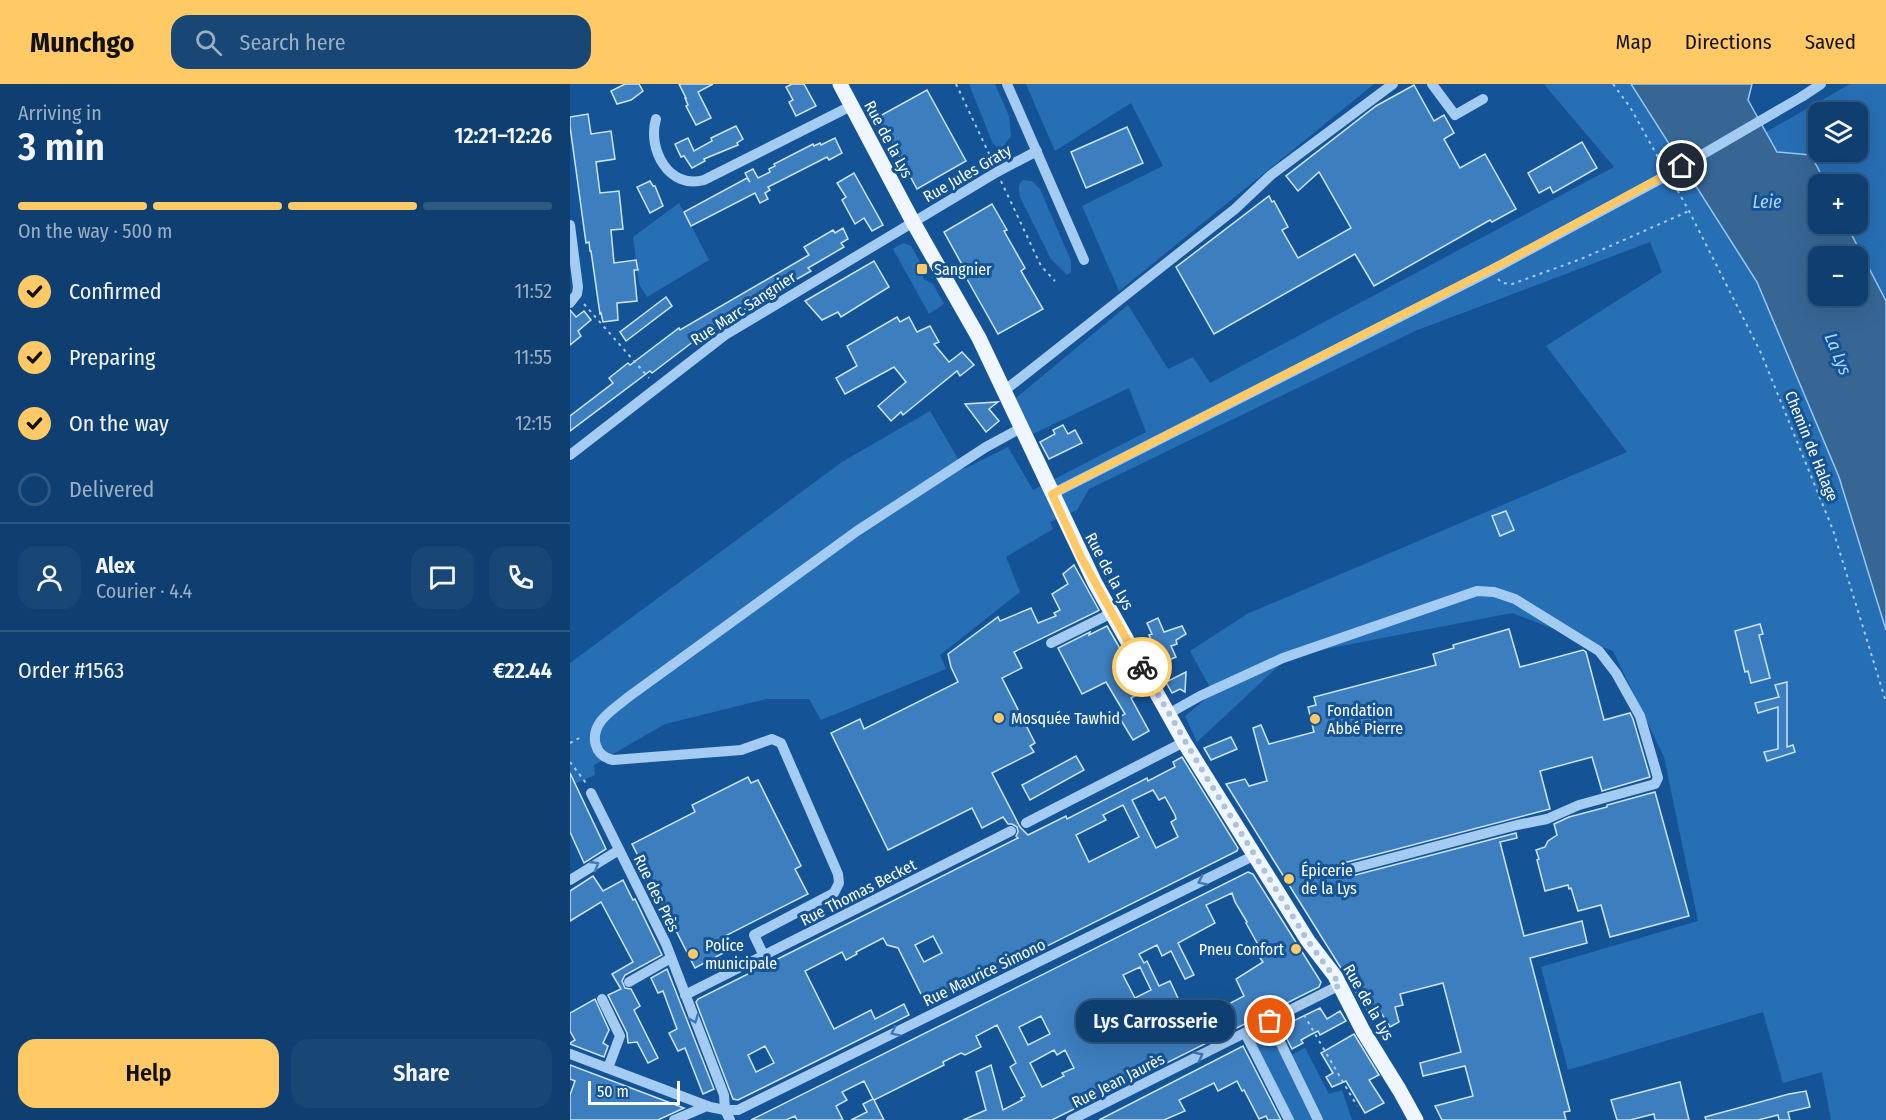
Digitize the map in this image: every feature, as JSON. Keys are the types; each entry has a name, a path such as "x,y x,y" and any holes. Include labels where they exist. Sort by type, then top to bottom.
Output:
{"main road":[{"name":"Rue de la Lys","path":"840,84 913,222 979,338 1081,557 1168,714 1313,948 1340,985 1363,1030 1416,1120"}],"street":[{"name":"Rue Jules Graty","path":"1007,84 1084,260"},
{"path":"1004,391 1235,209 1271,176 1393,84"},
{"path":"1432,84 1455,115 1483,99"},
{"path":"1052,494 1490,271 1666,176 1821,84"},
{"path":"656,119 653,138 665,167 674,176 693,182 704,180 851,106"},
{"name":"Rue Jules Graty","path":"913,222 1037,151"},
{"name":"Rue Marc Sangnier","path":"570,455 724,334 913,222"},
{"path":"570,225 578,287 573,298"},
{"path":"765,956 754,935 834,893 839,883 838,874 781,742 772,739 741,750 618,761 599,754 596,740 598,725 627,698 857,531 986,447 1021,428"},
{"path":"1168,714 1278,660 1477,591 1494,592 1515,599 1599,651 1606,658 1617,673 1644,725 1659,778 1655,784 1579,805 1538,821 1342,871"},
{"path":"1051,643 1112,613"},
{"path":"1026,823 1184,742"},
{"name":"Rue des Près","path":"591,793 671,958 724,1095 727,1115"},
{"name":"Rue Thomas Becket","path":"685,995 1011,831"},
{"path":"570,880 619,850"},
{"name":"Rue Maurice Simono","path":"727,1115 1255,855"},
{"path":"629,982 671,958"},
{"name":"Rue Jean Jaurès","path":"1071,1120 1340,985"},
{"path":"602,999 620,1036 608,1068"},
{"path":"1270,1021 1318,1120"},
{"path":"1245,1033 1289,1120"},
{"path":"570,1054 727,1115"},
{"path":"674,1120 707,1106"}],"path":[{"path":"956,84 1041,266 1055,280"},
{"name":"Chemin de Halage","path":"1613,84 1630,107 1666,176 1689,211 1761,353 1833,530 1886,702"},
{"path":"1490,271 1502,283 1512,284 1581,259 1689,211"},
{"path":"573,298 657,387"},
{"path":"570,762 586,782 591,793"},
{"path":"1300,1006 1357,1106"}],"shaded area":[{"path":"969,84 995,84 1009,116 1011,136 1001,149 993,144"},
{"path":"1026,84 1374,84 1119,291 1082,206 1163,166 1131,103 1055,151"},
{"path":"1544,84 1631,84 1757,282 1839,477 1886,630 1886,1120 1831,1120 1822,1072 1783,1083 1763,1012 1568,1070 1541,967 1698,921 1664,757 1613,651 1512,613 1289,656 1197,742 1185,716 1213,693 1190,651 1247,614 1627,452 1546,346 1662,272 1650,242 1415,331 1089,489 1077,510 1050,522 1053,529 1006,557 1020,592 940,655 946,669 821,720 809,699 766,699 665,724 594,765 595,775 570,786 570,663 842,462 930,411 964,469 1008,447 1033,490 1146,432 1129,388 1033,434 1016,398 1128,305 1168,369 1193,357 1210,383 1614,167"},
{"path":"1850,84 1886,84 1886,301 1868,266 1868,246 1857,246 1851,234 1868,234 1868,174 1821,174 1815,162 1868,162 1868,102 1818,102"},
{"path":"1808,108 1808,155 1777,152 1766,132"},
{"path":"1023,180 1032,181 1040,189 1071,261 1071,272 1067,275 1051,259 1020,197 1019,186"},
{"path":"679,203 709,260 647,297 639,284 633,237"},
{"path":"903,243 911,246 920,262 918,269 925,280 933,284 944,304 929,314 893,249"},
{"path":"1270,1027 1285,1058 1305,1048 1329,1094 1342,1090 1352,1120 1292,1120 1249,1035"}],"water":[{"name":"Leie","path":"1631,84 1752,84 1748,100 1777,152 1808,155 1808,162 1815,162 1821,174 1808,174 1808,234 1851,234 1857,246 1808,246 1808,306 1868,306 1868,266 1886,301 1886,630 1839,477 1757,282"}],"building":[{"path":"625,84 639,84 643,91 631,100 617,104 611,91"},
{"path":"679,84 713,84 698,92 711,118 696,125 686,106 688,105 686,98"},
{"path":"792,84 804,84 816,106 796,116 789,102 793,100 786,87"},
{"path":"1414,85 1434,121 1444,115 1454,133 1444,139 1460,168 1485,154 1516,209 1492,222 1490,220 1374,286 1355,254 1214,334 1176,267 1269,196 1288,227 1282,230 1298,258 1351,228 1319,172 1298,191 1286,176 1376,106"},
{"path":"927,90 966,161 917,189 878,117"},
{"path":"588,114 591,134 611,131 615,159 596,162 600,193 619,191 623,229 611,230 614,263 636,260 638,270 634,270 637,301 617,303 618,320 603,322 591,251 589,242 586,243 570,126 570,117"},
{"path":"736,126 743,139 737,143 738,145 704,159 705,161 692,168 684,156 681,157 675,144 688,138 694,151 712,141 711,138"},
{"path":"1127,127 1143,163 1086,188 1071,152"},
{"path":"835,138 842,153 829,160 827,157 768,187 770,190 765,193 768,199 760,203 755,193 691,226 684,212 747,178 750,182 745,173 753,169 758,178 770,172 769,169 775,166 774,164 813,144 814,146 820,143 821,145"},
{"path":"1582,142 1597,168 1553,193 1550,187 1539,193 1528,173"},
{"path":"854,173 883,225 872,231 864,218 855,224 842,200 846,197 837,183"},
{"path":"650,181 655,186 663,206 650,213 637,187"},
{"path":"992,204 1025,268 1021,271 1043,309 998,334 963,272 965,270 944,232"},
{"path":"843,228 848,239 841,243 844,247 808,268 811,271 785,286 783,282 766,292 768,296 738,314 735,310 719,319 722,323 652,373 650,371 570,431 570,416 613,383 609,378 628,363 630,365 679,328 680,330 809,255 804,247 833,230 835,233"},
{"path":"874,261 889,287 841,317 838,312 822,320 805,301"},
{"path":"666,297 672,306 626,341 620,332"},
{"path":"570,310 576,317 584,311 591,320 578,331 581,336 570,345"},
{"path":"897,317 900,322 909,317 917,332 930,326 939,342 934,344 949,362 962,352 974,365 960,376 957,371 903,415 901,412 891,421 878,406 906,382 894,367 845,394 836,378 857,366 847,346"},
{"path":"998,402 989,409 999,421 986,432 965,404"},
{"path":"1063,425 1068,434 1075,430 1082,443 1049,459 1040,442 1055,434 1053,430"},
{"path":"1506,511 1514,530 1500,536 1492,516"},
{"path":"1074,565 1099,610 1014,652 1022,668 1002,678 1035,743 1030,746 1034,752 992,773 1020,827 1028,835 1066,816 1067,819 1147,778 1148,781 1175,767 1173,762 1182,757 1238,848 1237,851 927,1006 898,948 887,945 883,938 846,960 842,952 805,971 834,1029 871,1010 875,1019 904,1004 909,1015 738,1100 733,1099 696,1002 698,999 1018,838 1016,836 1017,827 1008,824 1003,817 982,828 972,808 888,850 831,733 860,719 864,729 958,682 948,654 998,617 1000,621 1031,608 1038,623 1056,616 1054,613 1060,610 1052,594 1068,584 1063,574","holes":["1153,790 1159,800 1165,797 1175,815 1176,819 1171,822 1178,837 1156,848 1132,800","1123,805 1139,837 1089,862 1076,835 1106,820 1103,815","933,936 942,953 924,962 915,945","765,1046 774,1063 756,1072 748,1055"]},
{"path":"1158,618 1164,632 1182,626 1186,634 1176,640 1177,644 1171,646 1176,657 1164,662 1149,635 1152,634 1147,623"},
{"path":"1760,624 1763,634 1759,635 1770,678 1751,683 1748,671 1745,672 1735,631"},
{"path":"1107,626 1140,683 1136,684 1140,693 1131,698 1149,731 1133,740 1119,717 1125,714 1106,682 1082,694 1058,648"},
{"path":"1509,629 1520,667 1583,650 1586,652 1604,720 1630,713 1650,777 1602,791 1592,757 1540,771 1550,809 1336,866 1336,876 1344,878 1516,833 1517,838 1500,842 1524,936 1582,921 1587,943 1530,958 1570,1111 1564,1112 1566,1120 1442,1120 1435,1106 1473,1096 1465,1066 1423,1076 1420,1063 1461,1052 1443,983 1400,994 1403,1005 1395,1007 1399,1022 1390,1027 1380,1011 1369,1013 1226,784 1245,779 1249,786 1267,781 1253,728 1261,725 1269,744 1314,732 1308,707 1316,705 1314,697 1436,665 1433,654 1454,648 1453,645"},
{"path":"1186,672 1185,692 1180,689 1172,693 1166,682"},
{"path":"1787,682 1787,747 1793,745 1795,752 1767,761 1764,752 1778,749 1778,707 1758,713 1755,703 1779,697 1775,685"},
{"path":"1231,737 1237,749 1211,760 1204,748"},
{"path":"1076,756 1084,770 1030,800 1022,785"},
{"path":"570,773 606,849 584,863 570,832"},
{"path":"748,777 751,783 758,780 801,866 795,869 808,894 727,935 733,948 695,968 632,844 695,812 692,805"},
{"path":"1655,792 1689,916 1610,937 1601,905 1578,911 1568,885 1545,891 1536,850 1545,847 1548,841 1557,835 1554,824 1569,817"},
{"path":"1248,872 1253,874 1321,982 1319,987 1052,1120 963,1120 986,1110 976,1072 991,1065 1003,1110 1025,1096 1010,1067 1016,1063 997,1025 976,1036 981,1047 965,1055 961,1053 943,1062 944,1065 874,1100 884,1120 851,1120 867,1112 863,1104 873,1099 864,1081 842,1092 847,1100 836,1106 843,1120 797,1120 795,1116 786,1120 751,1120","holes":["1232,893 1262,952 1258,955 1263,962 1236,979 1244,996 1195,1022 1187,1007 1183,1009 1170,981 1159,986 1147,961 1144,963 1139,954 1157,945 1162,956 1171,951 1185,979 1194,975 1178,943 1215,923 1206,905","1140,967 1151,990 1135,998 1123,975","1041,1016 1050,1034 1028,1045 1019,1027","1054,1050 1057,1055 1065,1050 1074,1068 1062,1073 1064,1076 1042,1087 1030,1063"]},
{"path":"593,876 603,891 623,880 633,900 635,899 662,955 625,975 622,981 625,988 631,989 640,1006 634,1010 658,1058 648,1063 637,1042 628,1043 627,1033 608,995 621,989 612,974 633,962 601,902 570,921 570,891"},
{"path":"667,969 714,1089 703,1094 685,1048 678,1051 669,1033 677,1029 663,991 658,993 651,978"},
{"path":"595,999 609,1030 603,1043 608,1046 604,1057 570,1044 575,1040 570,1031 570,1013"},
{"path":"1320,1008 1327,1019 1340,1011 1346,1021 1320,1035 1318,1031 1310,1035 1301,1040 1303,1043 1292,1049 1281,1027"},
{"path":"1354,1034 1379,1075 1369,1080 1384,1103 1365,1113 1346,1081 1332,1087 1326,1077 1333,1073 1321,1053"},
{"path":"1243,1046 1281,1120 1268,1120 1266,1116 1259,1119 1237,1081 1218,1091 1214,1083 1179,1100 1185,1111 1164,1120 1099,1120"},
{"path":"570,1065 684,1108 658,1120 570,1120 570,1095 575,1081 570,1079"},
{"path":"1680,1082 1689,1120 1655,1120 1654,1114 1630,1120 1617,1120 1611,1100"},
{"path":"1806,1091 1810,1107 1788,1112 1790,1120 1779,1120 1778,1115 1758,1120 1706,1120 1705,1117 1789,1094"}],"way so far":[{"path":"1142,667 1184,742 1308,941 1340,985 1270,1021"}],"place":[{"name":"Sangnier","path":"922,269"},
{"name":"Mosquée Tawhid","path":"999,718"},
{"name":"Fondation Abbé Pierre","path":"1315,719"},
{"name":"Épicerie de la Lys","path":"1289,879"},
{"name":"Pneu Confort","path":"1296,949"},
{"name":"Police municipale","path":"693,954"},
{"name":"Lys Carrosserie","path":"1270,1021"}],"route":[{"path":"1142,667 1081,557 1052,494 1578,224 1682,166"}],"water label":[{"name":"La Lys","path":"1838,354"}]}
